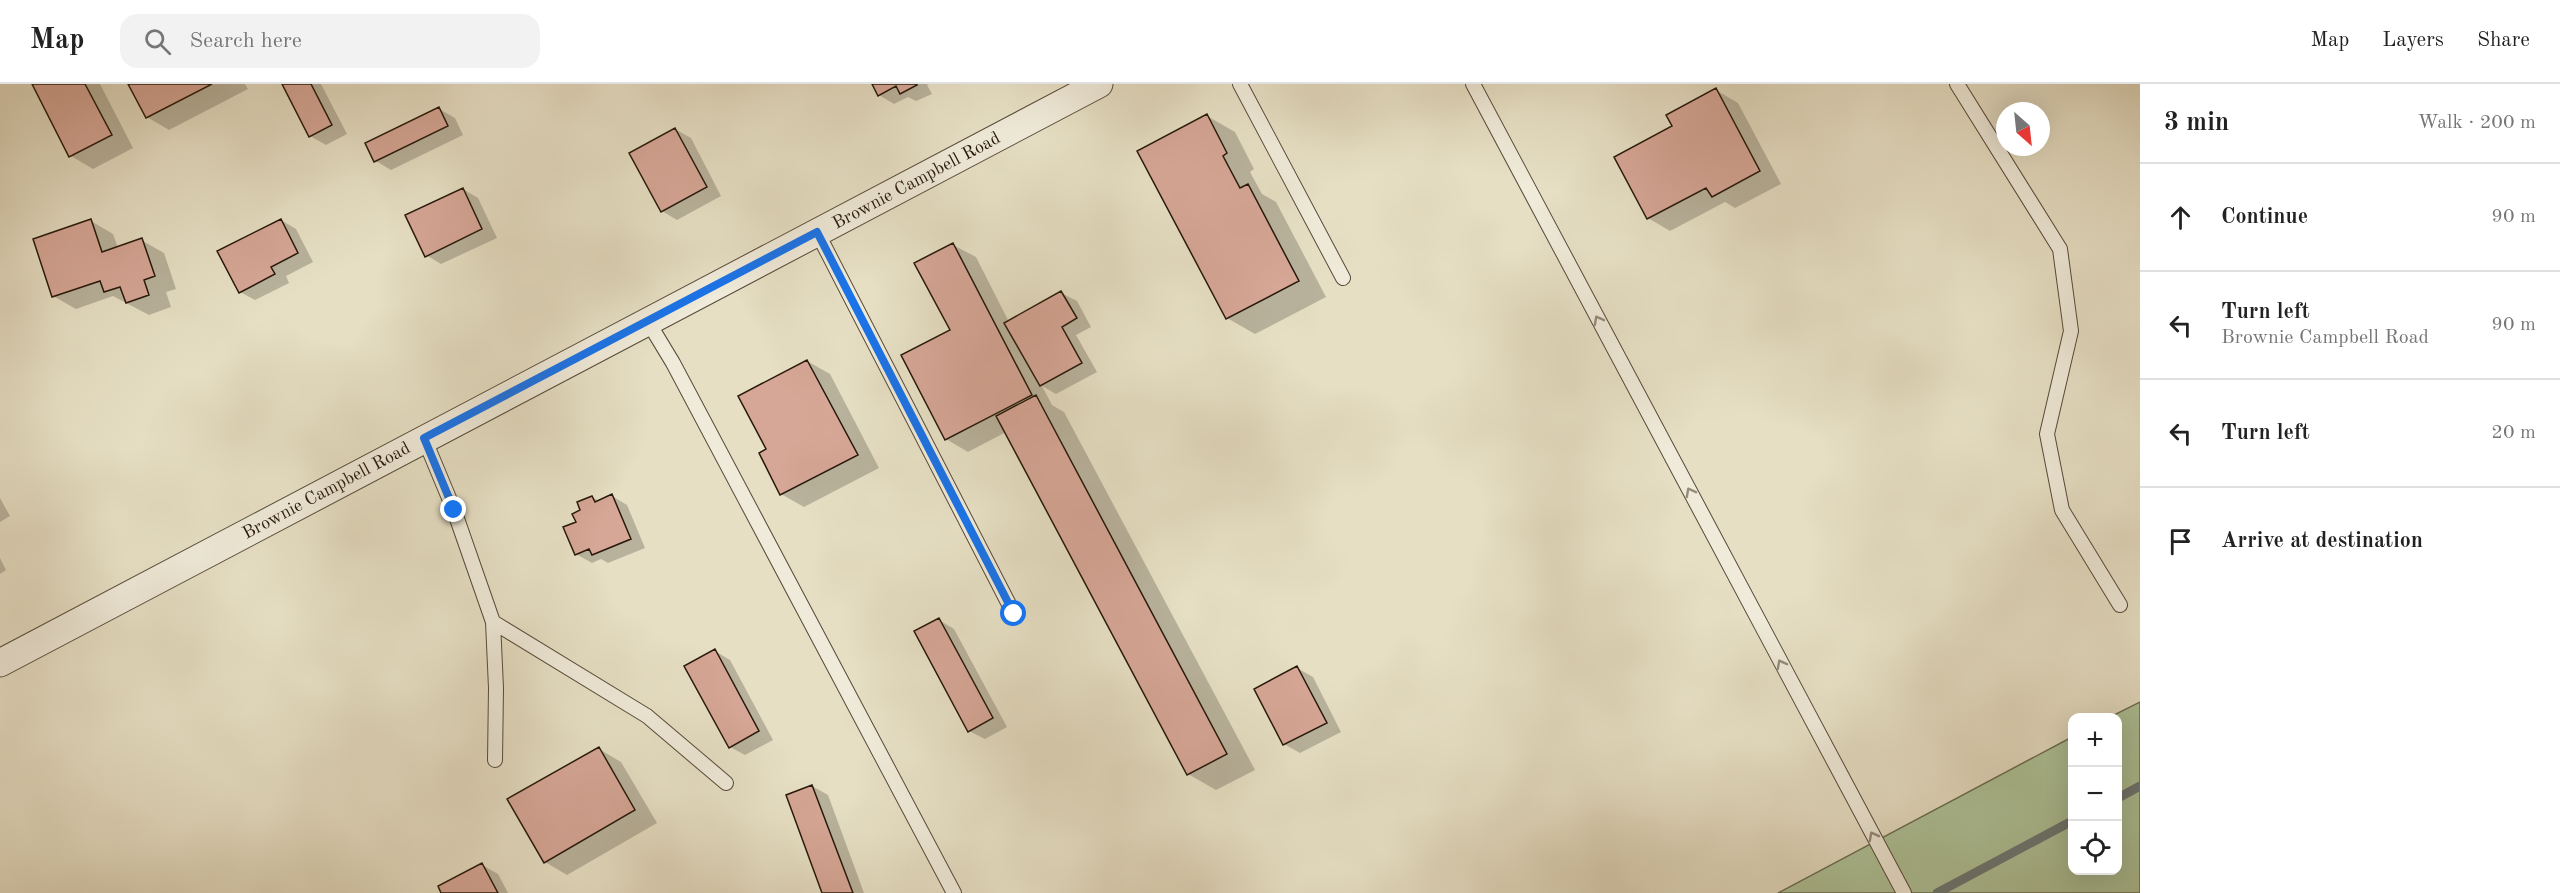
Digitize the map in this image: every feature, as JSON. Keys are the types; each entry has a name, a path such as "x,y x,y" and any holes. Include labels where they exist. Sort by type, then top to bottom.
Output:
{"street":[{"name":"Brownie Campbell Road","path":"0,663 647,320 1099,84"}],"lane":[{"path":"1240,84 1343,278"},
{"path":"1473,84 1902,890"},
{"path":"1957,84 2060,249 2071,331 2047,434 2062,510 2120,605"},
{"path":"817,232 1014,614"},
{"path":"647,320 679,374 954,893"},
{"path":"424,438 454,510 493,622 496,688 495,760"},
{"path":"493,622 647,716 726,783"}],"green space":[{"path":"2140,702 2140,893 1778,893 2068,739 2068,875 2122,875 2122,713 2118,713"}],"building":[{"path":"32,84 85,84 112,135 69,157"},
{"path":"128,84 212,84 146,118"},
{"path":"282,84 311,84 332,125 309,137"},
{"path":"872,84 917,85 900,94 896,86 878,96"},
{"path":"1716,88 1760,171 1712,197 1706,188 1647,219 1614,157 1672,126 1666,115"},
{"path":"439,107 448,126 374,162 365,143"},
{"path":"1207,114 1227,153 1223,156 1240,188 1248,184 1299,281 1226,319 1137,151"},
{"path":"675,128 707,187 661,212 629,153"},
{"path":"463,188 482,229 425,257 405,215"},
{"path":"91,219 102,252 142,238 155,276 144,280 149,295 126,303 120,287 104,292 100,281 52,297 33,239"},
{"path":"281,219 298,253 271,267 275,274 239,293 217,251"},
{"path":"953,243 1032,395 945,440 901,355 950,330 914,263"},
{"path":"1061,291 1077,318 1062,327 1082,363 1040,386 1004,323"},
{"path":"807,360 858,455 780,495 759,453 766,449 738,396"},
{"path":"1036,395 1227,754 1187,775 996,416"},
{"path":"612,494 631,539 592,555 589,549 575,555 563,527 576,522 572,514 580,510 577,502 592,496 595,502"},
{"path":"939,618 993,718 968,732 914,631"},
{"path":"715,649 759,731 729,748 684,666"},
{"path":"1297,666 1327,723 1283,745 1254,689"},
{"path":"599,747 635,810 544,863 507,799"},
{"path":"812,785 853,893 822,893 786,795"},
{"path":"482,863 498,893 441,893 438,886"}],"waterway":[{"path":"2122,796 2140,786"},
{"path":"1937,893 2068,823"}],"route":[{"path":"454,510 424,438 817,232 1014,614"}]}
